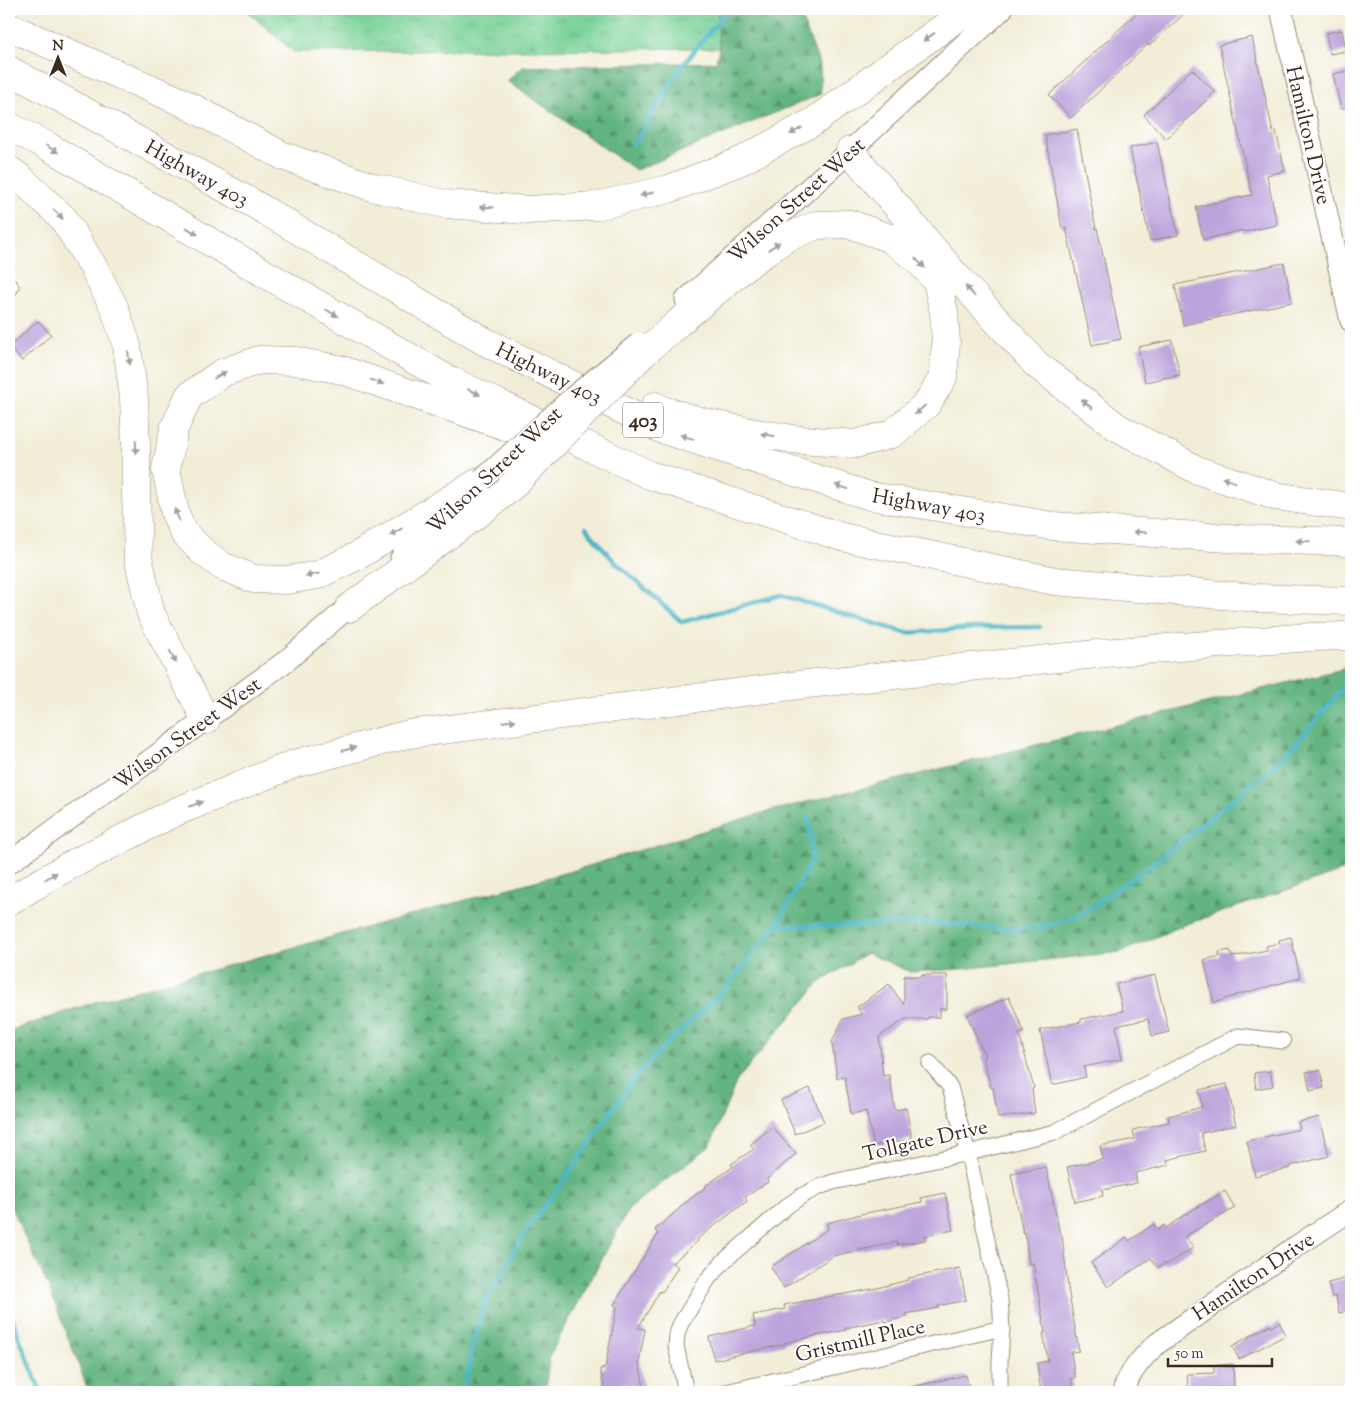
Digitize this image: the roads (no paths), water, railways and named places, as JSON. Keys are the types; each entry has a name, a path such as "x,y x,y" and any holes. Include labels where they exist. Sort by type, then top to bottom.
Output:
{"highway":[{"path":"9,27 182,102 283,156 372,187 444,204 528,210 596,206 669,189 741,161 812,122 969,9"},
{"name":"Highway 403","path":"9,70 254,204 482,340 662,429 870,496 1053,526 1242,539 1351,542"},
{"name":"403","path":"9,126 49,147 449,380 649,475 842,538 1055,581 1258,598 1351,600"},
{"path":"850,152 957,277 1037,365 1117,427 1197,470 1275,496 1351,506"},
{"path":"9,170 63,218 94,268 114,307 128,346 134,398 138,557 151,614 206,720"},
{"path":"254,204 477,320 662,410 703,422 800,440 855,444 892,434 927,404 943,377 946,343 944,312 937,281 918,260 889,238 850,224 817,225 786,238 750,262 678,323 641,349 511,488 349,608"},
{"path":"482,480 356,556 318,575 287,580 254,579 222,566 202,551 184,533 175,513 166,469 174,429 189,396 222,373 259,360 296,361 342,370 649,475"},
{"path":"9,901 67,867 173,813 294,764 409,734 807,684 1116,652 1311,637 1351,636"}],"main road":[{"name":"Wilson Street West","path":"9,863 286,661 349,608 482,480 572,398 641,349 1002,9"},
{"name":"Hamilton Drive","path":"1280,9 1351,321"},
{"name":"Hamilton Drive","path":"1123,1392 1135,1367 1158,1342 1351,1210"}],"street":[{"name":"Tollgate Drive","path":"686,1392 676,1346 680,1325 708,1279 724,1261 787,1206 803,1195 833,1182 1055,1132 1238,1036 1283,1041"},
{"path":"930,1063 950,1086 968,1153 1000,1299 1002,1328 1000,1392"},
{"name":"Gristmill Place","path":"726,1392 1002,1328"}],"waterway":[{"path":"634,144 679,70 728,9"},
{"path":"586,528 614,561 682,622 781,595 906,633 974,628 1040,627"},
{"path":"777,924 789,926 876,925 917,922 1007,929 1044,927 1083,913 1152,864 1255,782 1287,754 1350,680"},
{"path":"464,1392 472,1350 485,1302 528,1228 555,1193 633,1080 661,1049 724,990 777,924 812,860 810,827 807,816"},
{"path":"9,1308 41,1392"}]}
